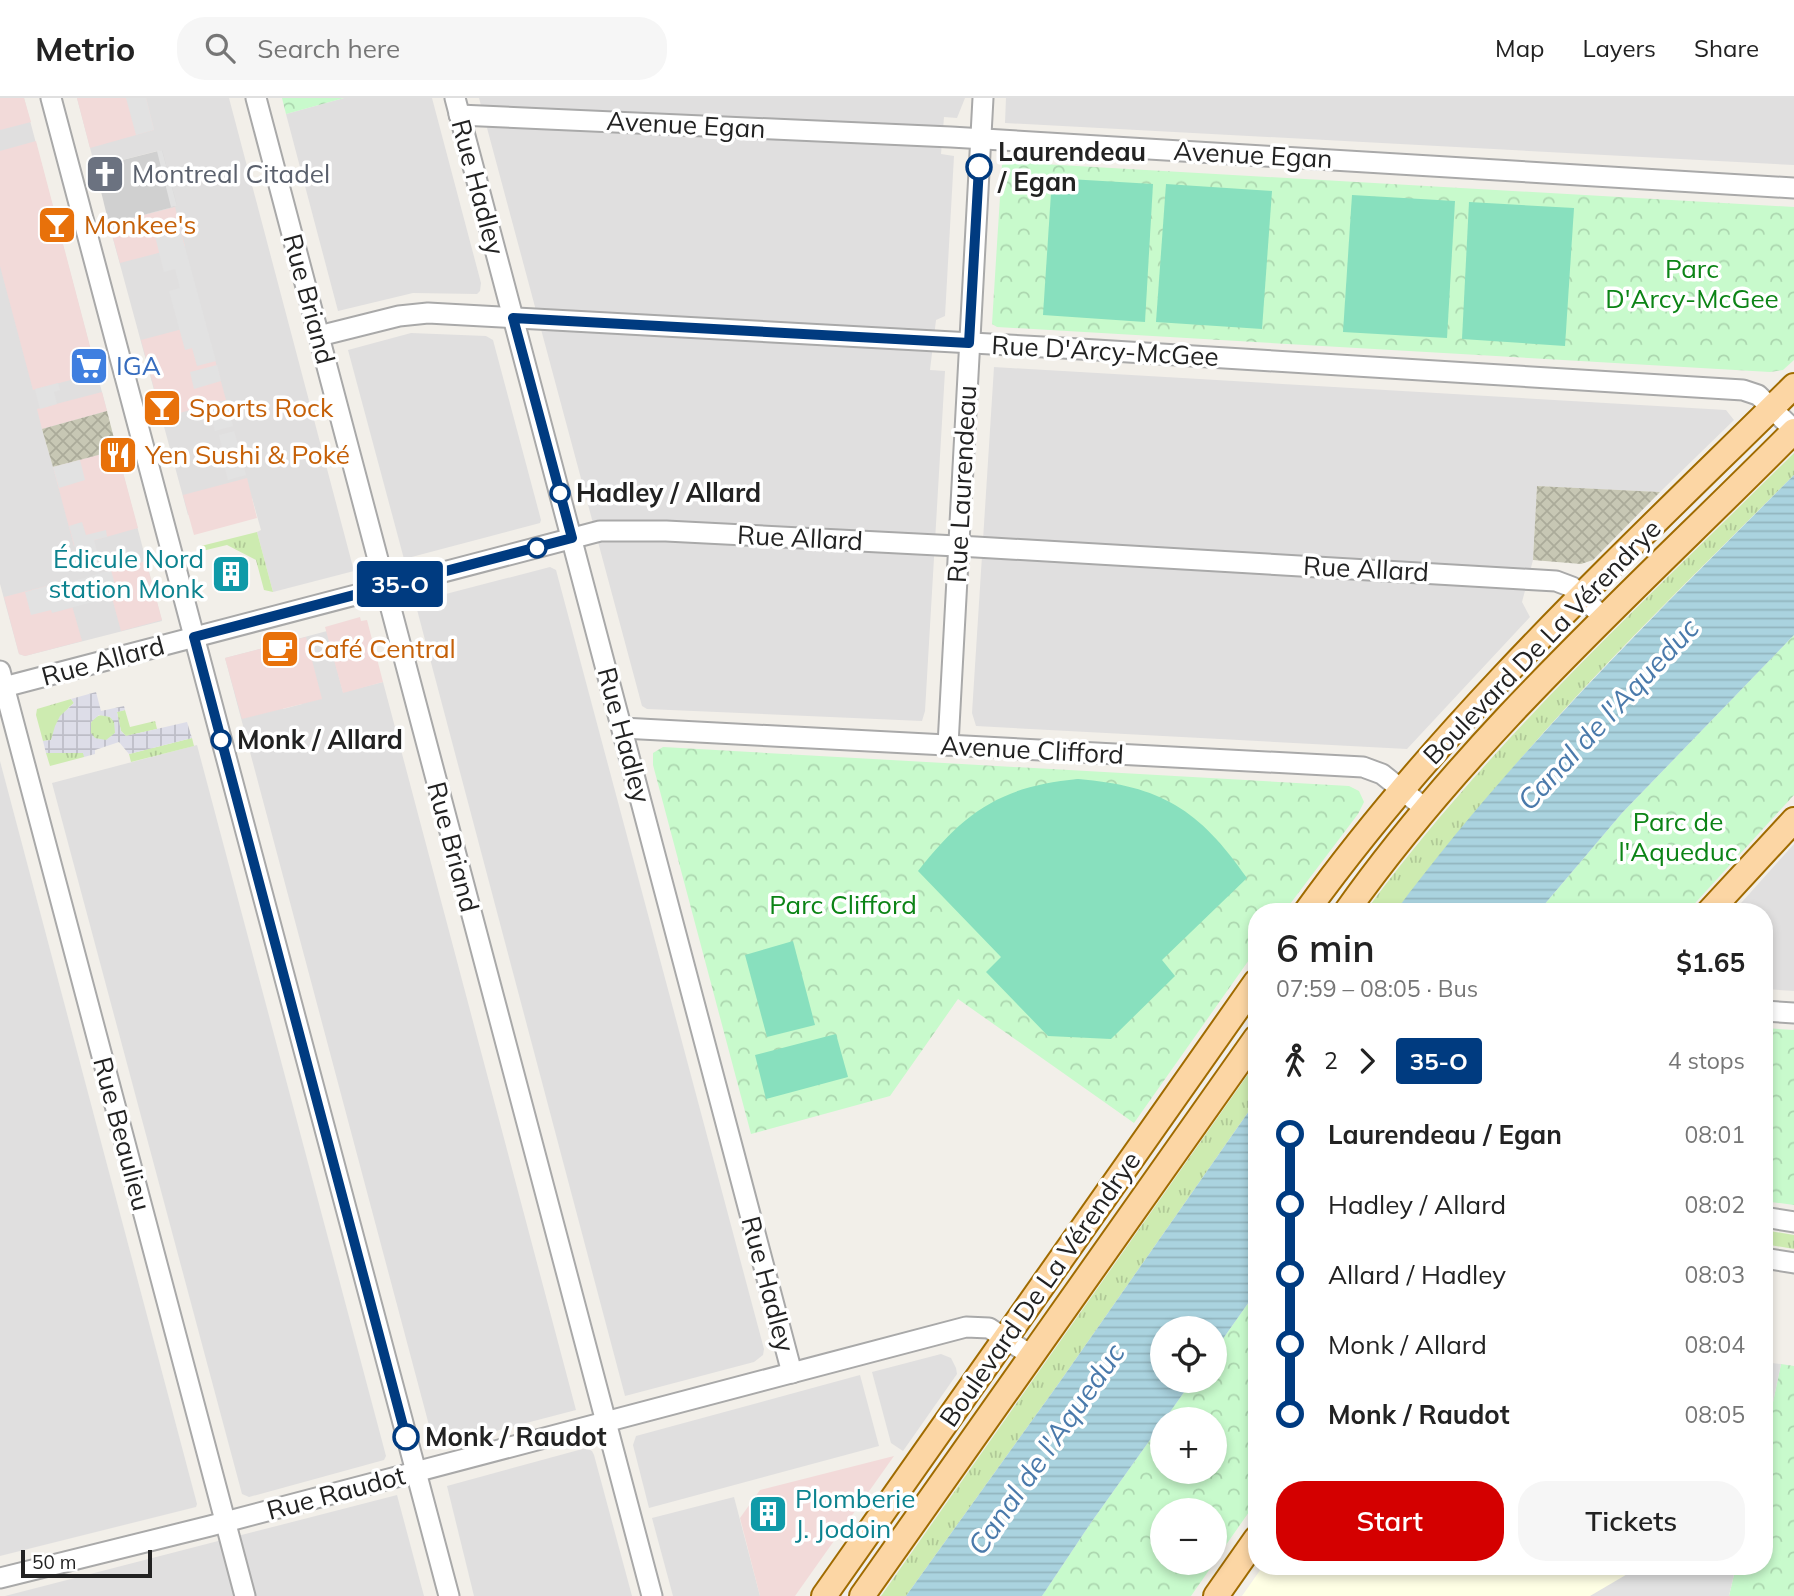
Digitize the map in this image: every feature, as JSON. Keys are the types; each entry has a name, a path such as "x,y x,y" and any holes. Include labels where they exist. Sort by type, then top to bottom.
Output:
{"main road":[{"name":"Boulevard De La Vérendrye","path":"1314,903 1402,790 1501,678 1794,386"},
{"name":"Boulevard De La Vérendrye","path":"1353,903 1427,810 1519,707 1794,431"},
{"path":"1717,903 1794,820"},
{"name":"Boulevard De La Vérendrye","path":"824,1596 1248,993"},
{"name":"Boulevard De La Vérendrye","path":"862,1596 1248,1049"},
{"path":"1216,1596 1248,1550"}],"street":[{"path":"51,98 449,1596"},
{"name":"Rue Briand","path":"256,98 652,1596"},
{"name":"Rue Laurendeau","path":"948,745 983,98"},
{"name":"Avenue Egan","path":"457,106 1794,188"},
{"name":"Rue Hadley","path":"457,106 792,1373"},
{"name":"Rue D'Arcy-McGee","path":"319,336 413,314 428,313 1743,390 1758,396 1794,431"},
{"name":"Rue Allard","path":"1,682 194,637 600,531 636,530 957,546 1556,580 1572,587 1605,619"},
{"name":"Rue Beaulieu","path":"1,682 245,1596"},
{"name":"Avenue Clifford","path":"622,728 1363,767 1382,774 1427,810"},
{"path":"1773,1012 1794,1013"},
{"path":"1773,1218 1794,1222"},
{"path":"1773,1260 1794,1263"},
{"name":"Rue Raudot","path":"0,1578 225,1522 965,1327 989,1328 1032,1356"}],"shaded area":[{"path":"0,98 24,98 107,411 42,429 53,467 117,450 162,621 25,656 19,654 0,584"},
{"path":"0,98 24,98 31,122 0,130"},
{"path":"77,98 229,98 354,571 273,592 257,532 261,530 252,498 188,515 109,224 177,206 161,150 95,167"},
{"path":"77,98 146,98 154,130 90,148"},
{"path":"126,98 146,98 154,130 136,135"},
{"path":"344,98 432,98 481,283 477,294 413,293 338,311 286,114"},
{"path":"479,98 965,98 957,118 944,117 941,154 954,156 945,316 936,320 930,370 945,371 925,711 922,721 647,709 642,706"},
{"path":"1006,98 1794,98 1794,165 1005,123"},
{"path":"36,141 97,373 33,390 0,266 0,151"},
{"path":"162,150 177,206 109,224 95,167"},
{"path":"162,150 177,206 171,207 157,151"},
{"path":"175,207 185,246 120,263 109,224"},
{"path":"180,229 216,361 197,366 192,348 185,350 169,291 180,288 175,269 164,272 155,236"},
{"path":"205,323 226,400 162,418 141,340"},
{"path":"411,333 486,336 493,340 540,523 404,559 348,350"},
{"path":"217,365 221,381 194,389 190,372"},
{"path":"994,367 1726,410 1734,420 1660,492 1537,486 1533,560 1522,602 1530,617 1407,749 976,726 972,713"},
{"path":"58,383 60,390 54,392 57,404 40,409 35,389"},
{"path":"102,392 107,411 42,429 37,409"},
{"path":"226,400 233,426 215,431 208,405"},
{"path":"107,411 117,450 53,467 42,429"},
{"path":"234,431 240,452 224,456 219,435"},
{"path":"117,450 138,528 74,546 53,467"},
{"path":"241,456 246,475 228,480 223,460"},
{"path":"80,460 85,480 59,488 53,467"},
{"path":"247,478 257,518 194,535 183,495"},
{"path":"1537,486 1660,492 1593,560 1581,564 1533,560"},
{"path":"82,522 86,535 106,530 107,537 94,540 99,560 80,565 69,526"},
{"path":"146,561 162,620 121,631 105,572"},
{"path":"550,567 556,570 764,1349 763,1355 754,1362 625,1396 415,602"},
{"path":"111,570 117,592 96,597 97,601 52,613 51,610 31,615 25,592"},
{"path":"65,581 82,641 25,656 19,654 4,597"},
{"path":"360,617 361,621 367,620 383,682 343,693 325,627"},
{"path":"327,631 343,692 383,682 576,1410 439,1446 434,1444 225,658 267,647 283,709 302,704 286,642"},
{"path":"306,637 322,699 242,719 225,658"},
{"path":"96,692 101,711 124,706 125,710 117,712 121,731 126,736 187,722 192,738 129,754 119,742 95,750 95,754 84,757 83,753 46,753 43,741 51,740 60,716 74,703 71,699","holes":["99,715 110,717 114,722 115,733 106,740 95,738 91,733 91,722"]},
{"path":"197,745 386,1456 384,1460 249,1497 242,1494 52,783"},
{"path":"0,761 197,1504 196,1507 0,1556"},
{"path":"1794,844 1794,991 1773,990 1773,903 1741,903"},
{"path":"941,1354 951,1358 957,1374 903,1451 891,1443 872,1372"},
{"path":"1773,1363 1781,1364 1773,1402"},
{"path":"860,1375 879,1446 649,1508 633,1445 636,1436"},
{"path":"586,1448 594,1455 632,1596 474,1596 447,1486"},
{"path":"894,1456 795,1596 760,1596 740,1518 760,1490"},
{"path":"397,1495 424,1596 5,1596"},
{"path":"734,1497 760,1596 673,1596 652,1518"},
{"path":"1257,1575 1734,1575 1729,1596 1242,1596"},
{"path":"1626,1575 1734,1575 1729,1596 1590,1596"}],"green space":[{"path":"282,98 344,98 286,114"},
{"name":"Parc D'Arcy-McGee","path":"1007,162 1794,207 1794,360 1783,370 1770,372 997,327 992,324 1002,165"},
{"path":"1052,178 1153,184 1145,322 1043,315"},
{"path":"1166,184 1272,191 1262,329 1156,322"},
{"path":"1352,195 1455,201 1447,338 1343,332"},
{"path":"1469,202 1574,208 1565,346 1462,339"},
{"path":"1794,453 1794,475 1648,621 1563,711 1477,810 1402,903 1372,903 1413,850 1516,731 1626,618"},
{"path":"257,532 273,592 264,590 256,560 227,545 202,551 197,547"},
{"name":"Parc de l'Aqueduc","path":"1794,635 1794,795 1695,903 1546,903 1622,813"},
{"path":"71,699 74,703 69,707 51,740 43,741 37,709"},
{"path":"125,710 130,727 155,721 157,729 126,736 121,731 117,712"},
{"path":"103,715 112,719 116,728 112,737 103,741 94,737 90,728 94,719"},
{"path":"192,738 194,746 131,762 129,754"},
{"name":"Parc Clifford","path":"663,747 1349,786 1359,791 1364,802 1358,814 1291,903 1248,903 1248,961 1134,1123 958,999 890,1096 751,1134 653,765 653,753"},
{"path":"46,753 85,755 50,766"},
{"path":"1078,779 1133,788 1176,805 1212,834 1247,878 1162,960 1175,976 1111,1039 1048,1036 986,972 1001,957 918,871 952,832 987,805 1028,788"},
{"path":"793,941 815,1025 767,1037 745,955"},
{"path":"1773,1029 1794,1030 1794,1205 1773,1202"},
{"path":"836,1034 848,1077 766,1099 755,1055"},
{"path":"1248,1074 1248,1112 1059,1383 906,1596 881,1596"},
{"path":"1773,1232 1794,1235 1794,1249 1773,1246"},
{"path":"1248,1303 1248,1513 1227,1543 1227,1498 1150,1498 1150,1575 1206,1575 1191,1596 1042,1596 1150,1440 1150,1484 1227,1484 1227,1407 1174,1407 1183,1393 1227,1393 1227,1333"},
{"path":"1781,1364 1794,1366 1794,1596 1729,1596 1734,1575 1773,1575 1773,1402"}],"water":[{"name":"Canal de l'Aqueduc","path":"1794,475 1794,635 1622,813 1546,903 1402,903 1440,853 1536,741"},
{"name":"Canal de l'Aqueduc","path":"1248,1112 1248,1303 1227,1333 1227,1316 1150,1316 1150,1393 1183,1393 1174,1407 1150,1407 1150,1440 1042,1596 906,1596"}],"bus line":[{"name":"35-O","path":"406,1437 194,637 572,538 513,318 969,343 979,167"}],"place":[{"name":"Laurendeau / Egan","path":"979,167"},
{"name":"Montreal Citadel","path":"105,174"},
{"name":"Monkee's","path":"57,225"},
{"name":"IGA","path":"89,366"},
{"name":"Sports Rock","path":"162,408"},
{"name":"Yen Sushi & Poké","path":"118,455"},
{"name":"Hadley / Allard","path":"560,493"},
{"name":"Édicule Nord station Monk","path":"231,574"},
{"name":"Café Central","path":"280,649"},
{"name":"Monk / Allard","path":"221,740"},
{"name":"Monk / Raudot","path":"406,1437"},
{"name":"Plomberie J. Jodoin","path":"768,1514"}]}
